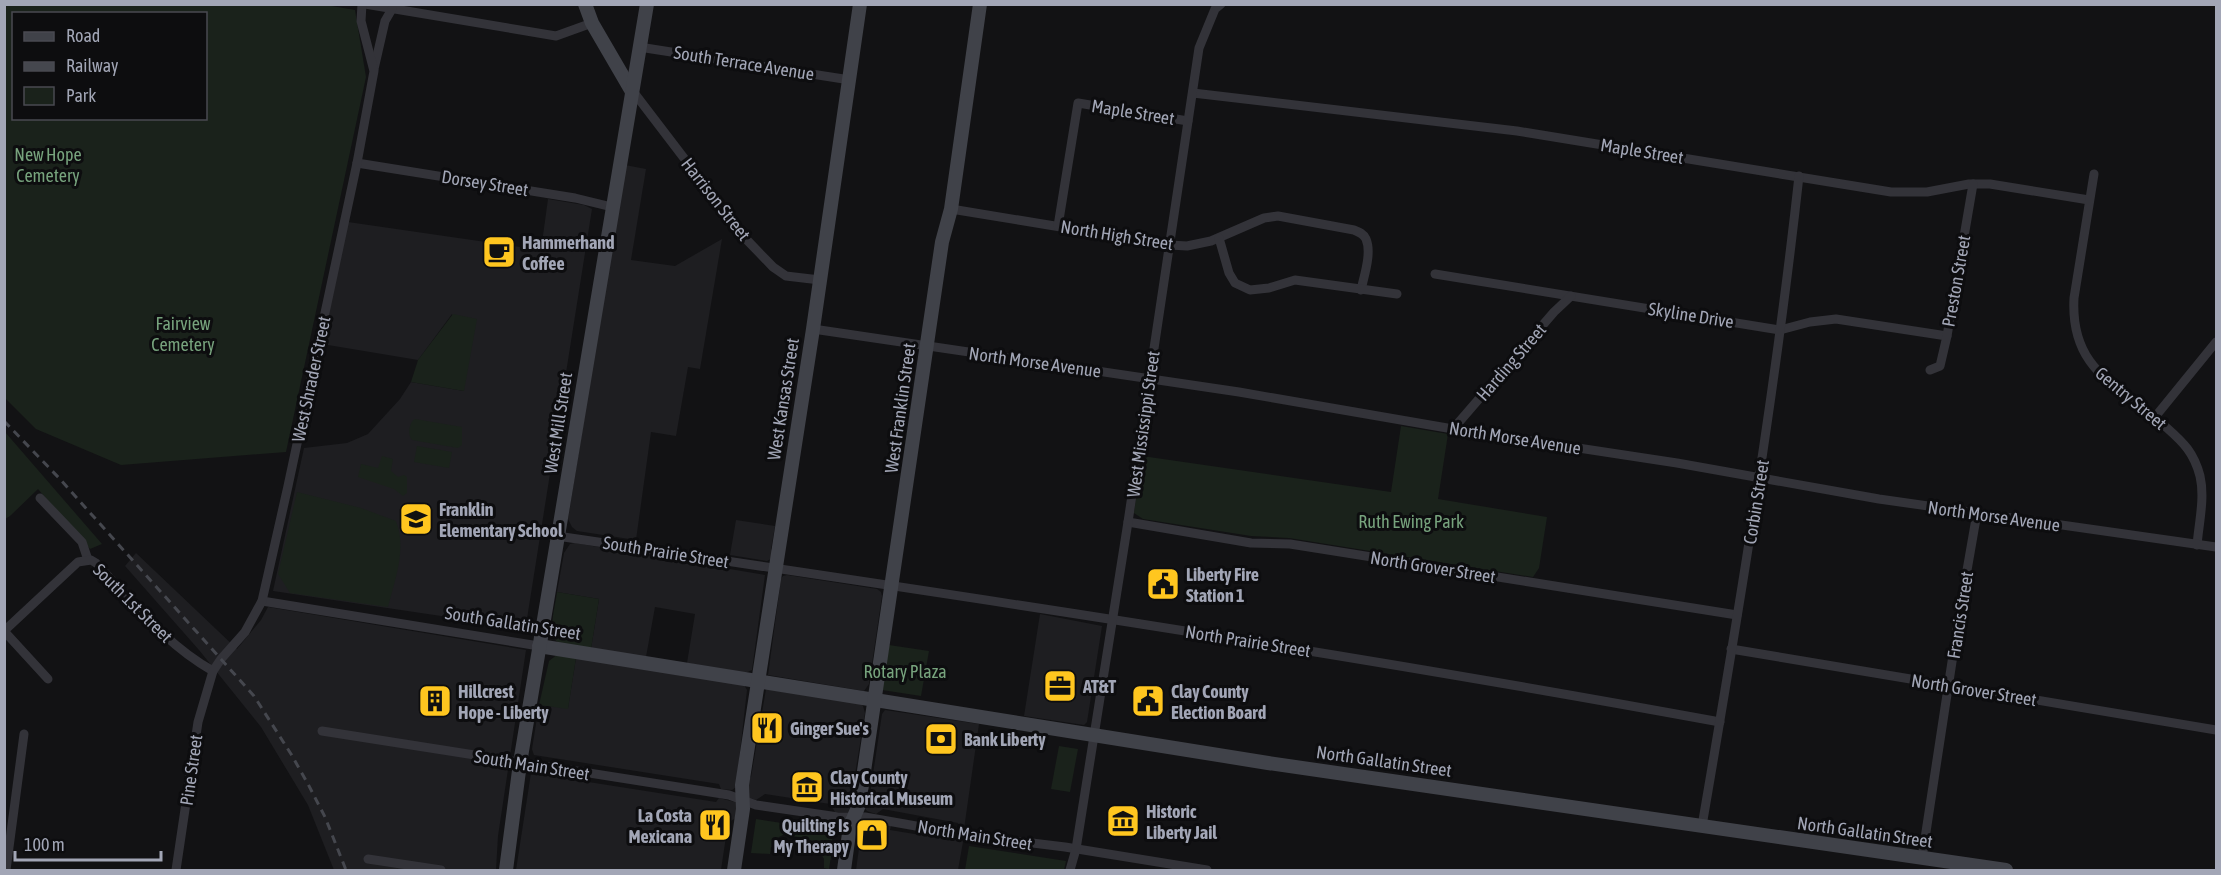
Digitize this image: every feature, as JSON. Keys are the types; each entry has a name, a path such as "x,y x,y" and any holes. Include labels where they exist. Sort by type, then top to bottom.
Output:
{"street":[{"path":"363,4 556,36 592,23"},
{"name":"West Shrader Street","path":"363,4 361,21 374,71"},
{"path":"585,4 592,23 631,90"},
{"name":"West Mill Street","path":"506,870 539,646 647,4"},
{"name":"West Kansas Street","path":"734,870 743,816 741,785 813,329 860,4"},
{"name":"West Franklin Street","path":"844,870 850,826 859,805 942,242 951,209 980,4"},
{"name":"West Mississippi Street","path":"1070,870 1076,849 1095,735 1199,48 1215,9 1221,4"},
{"name":"West Shrader Street","path":"213,671 221,658 245,632 262,601 357,163 374,71 385,21 392,9"},
{"name":"South Terrace Avenue","path":"639,47 849,80"},
{"name":"Harrison Street","path":"631,90 660,124 745,238 773,267 786,276 820,280"},
{"name":"Maple Street","path":"1192,93 1517,131 1900,192 1927,192 1973,184 1990,184 2090,200"},
{"name":"Maple Street","path":"1058,226 1078,103 1188,121"},
{"name":"Dorsey Street","path":"357,163 575,198 612,207"},
{"name":"Gentry Street","path":"2094,174 2074,298 2073,318 2076,333 2090,364 2187,446 2199,474 2202,489 2197,544"},
{"name":"Corbin Street","path":"1702,826 1760,478 1798,177"},
{"name":"Preston Street","path":"1930,370 1940,366 1947,336 1973,184"},
{"name":"North High Street","path":"951,209 1187,246 1219,238 1264,218 1278,216 1354,230 1367,240 1361,290"},
{"path":"1219,238 1229,273 1235,283 1250,290 1269,288 1295,280 1397,294"},
{"name":"Skyline Drive","path":"1435,274 1780,330 1810,322 1836,319 1947,336"},
{"name":"Harding Street","path":"1453,429 1554,312 1571,296"},
{"name":"North Morse Avenue","path":"813,329 1150,379 1879,499 2217,548"},
{"path":"2155,417 2217,342"},
{"name":"South 1st Street","path":"40,498 82,542 88,560 96,563 164,635 186,654 213,671"},
{"name":"Francis Street","path":"1922,858 1977,513"},
{"name":"North Grover Street","path":"1128,522 1251,543 1301,546 1737,615"},
{"name":"South Prairie Street","path":"557,536 775,569"},
{"path":"48,679 4,631 78,562 88,560"},
{"name":"North Prairie Street","path":"775,569 1420,668 1720,722"},
{"name":"South Gallatin Street","path":"262,601 758,681"},
{"name":"North Grover Street","path":"1731,649 2217,730"},
{"name":"Pine Street","path":"176,870 198,722 213,671"},
{"name":"North Gallatin Street","path":"758,681 1268,763 2006,870"},
{"name":"South Main Street","path":"322,731 743,799"},
{"path":"6,870 24,734"},
{"name":"North Main Street","path":"743,799 753,804 1076,849 1207,870"},
{"path":"368,859 441,870"}],"shaded area":[{"path":"625,165 646,169 631,260 675,266 722,239 700,369 688,367 676,436 651,432 636,540 577,531 568,519"},
{"path":"548,199 584,205 592,209 526,625 522,628 273,591 304,448 347,443 368,434 400,399 411,382 464,391 452,314 418,360 322,344 348,222 541,250"},
{"path":"736,520 775,526 771,549 774,553 773,558 767,561 730,555"},
{"path":"570,544 765,575 752,670 745,673 687,663 695,614 655,607 646,657 591,649 599,599 557,592 564,553"},
{"path":"136,553 237,649 261,620 268,607 526,650 498,836 496,870 334,870 308,805 261,727 199,650 125,566"},
{"path":"787,575 877,589 881,592 869,684 864,691 768,675 781,579"},
{"path":"1040,614 1102,626 1087,722 1084,725 1024,716"},
{"path":"576,658 744,685 747,690 736,787 732,790 721,789 719,784 534,755 532,749 539,705 568,708"},
{"path":"766,689 863,706 865,713 852,793 855,798 851,812 835,812 830,804 765,794 756,800 749,798 747,780 751,777"},
{"path":"885,710 979,724 964,829 958,823 883,809 876,814 867,811 863,806 864,799 870,794 882,714"},
{"path":"531,773 716,802 719,798 735,802 738,805 737,817 728,823 721,870 516,870"},
{"path":"869,822 891,826 890,830 939,838 940,835 961,838 963,842 958,870 856,870 860,841 854,832 858,823"}],"green space":[{"name":"Fairview Cemetery","path":"320,4 355,10 366,77 286,452 121,465 36,429 5,398 4,5"},
{"path":"453,314 477,319 464,391 411,382 418,360"},
{"path":"415,419 462,427 462,445 458,448 412,440 409,429"},
{"name":"Ruth Ewing Park","path":"1401,426 1448,434 1438,499 1547,517 1539,568 1533,577 1289,538 1251,536 1143,519 1134,513 1142,456 1391,492"},
{"path":"5,432 102,544 90,549 38,489 5,519"},
{"path":"417,446 452,452 449,468 414,462"},
{"path":"382,456 393,459 391,471 398,477 404,475 407,477 407,493 403,496 394,489 358,477 361,464 378,468"},
{"path":"297,492 361,508 396,521 400,553 397,575 388,607 290,593 278,574"},
{"path":"557,592 599,599 591,649 566,645 554,639 552,627"},
{"name":"Rotary Plaza","path":"889,645 929,651 921,696 882,690"},
{"path":"558,654 576,658 568,709 539,705 549,661"},
{"path":"1059,746 1078,749 1070,792 1051,789"},
{"path":"756,819 835,831 830,846 832,850 829,869 824,868 824,859 820,852 823,852 824,845 806,840 806,838 783,835 779,837 777,848 771,847 770,854 751,853"},
{"path":"969,846 1066,861 1064,870 965,870"}],"railway":[{"path":"4,421 59,478 254,696 308,784 325,817 346,870"}],"place":[{"name":"Hammerhand Coffee","path":"499,252"},
{"name":"Franklin Elementary School","path":"416,519"},
{"name":"Liberty Fire Station 1","path":"1163,584"},
{"name":"AT&T","path":"1060,686"},
{"name":"Hillcrest Hope - Liberty","path":"435,701"},
{"name":"Clay County Election Board","path":"1148,701"},
{"name":"Ginger Sue's","path":"767,728"},
{"name":"Bank Liberty","path":"941,739"},
{"name":"Clay County Historical Museum","path":"807,787"},
{"name":"Historic Liberty Jail","path":"1123,821"},
{"name":"La Costa Mexicana","path":"715,825"},
{"name":"Quilting Is My Therapy","path":"872,835"}],"park label":[{"name":"New Hope Cemetery","path":"48,164"}]}
